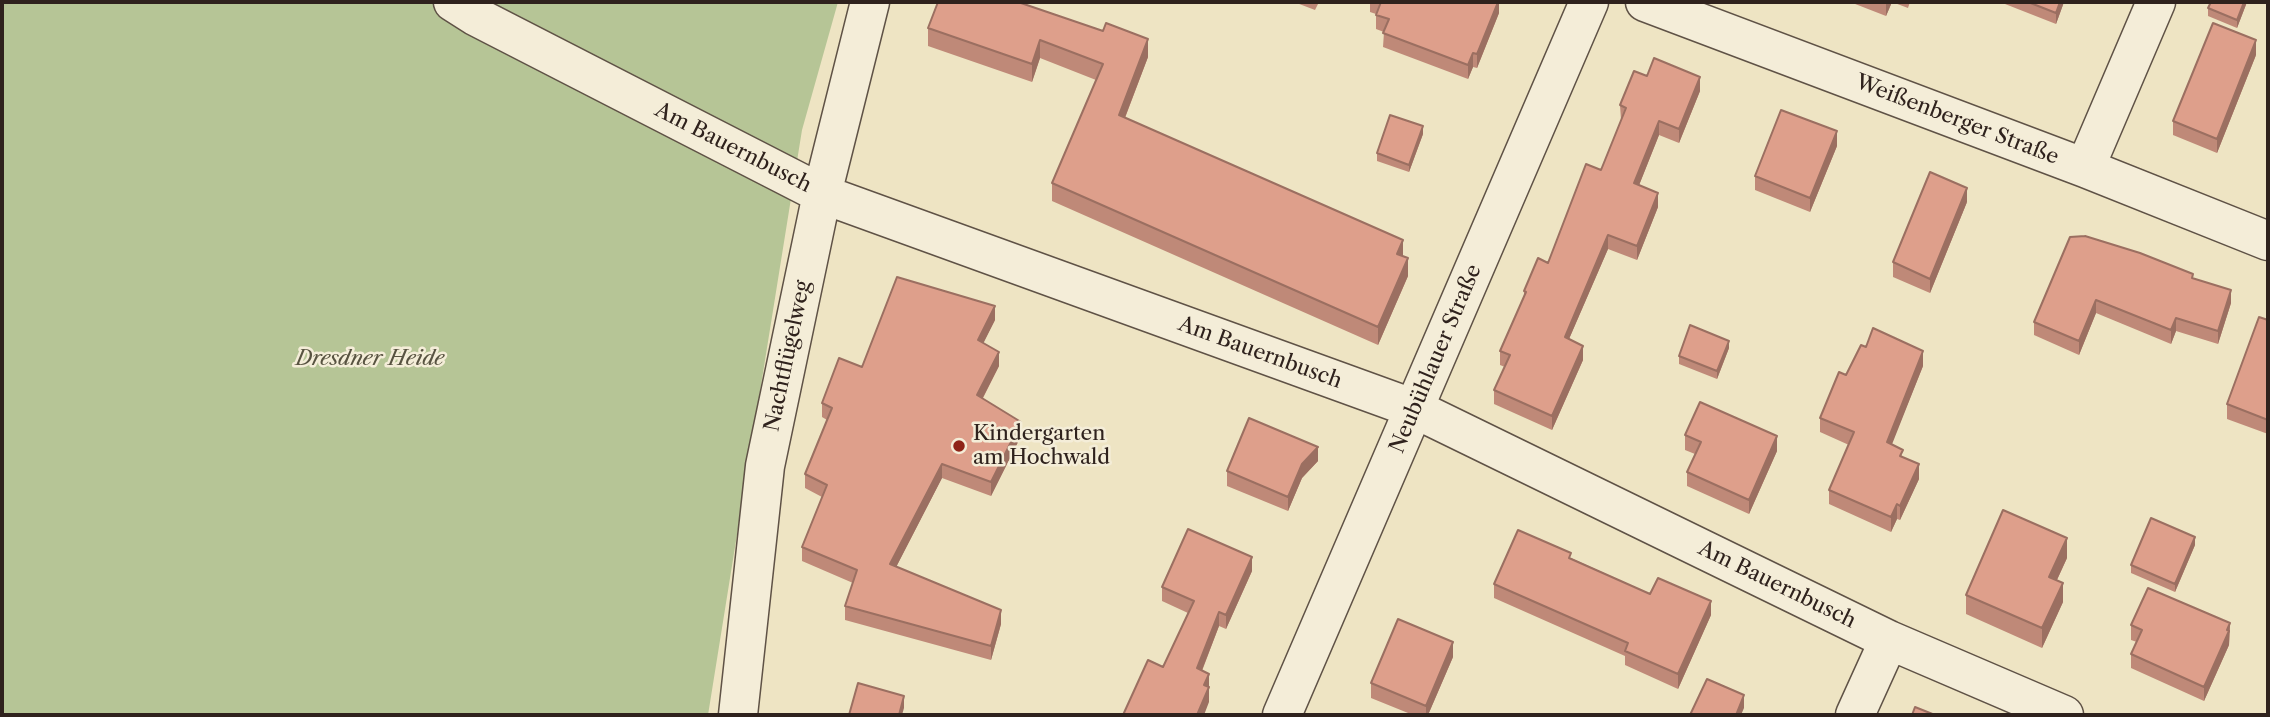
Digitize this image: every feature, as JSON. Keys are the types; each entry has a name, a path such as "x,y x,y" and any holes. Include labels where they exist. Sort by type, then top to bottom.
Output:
{"street":[{"name":"Am Bauernbusch","path":"453,2 475,16 822,194 1415,410 1889,640 2064,715"},
{"name":"Nachtflügelweg","path":"738,715 765,466 822,194 870,2"},
{"name":"Neubühlauer Straße","path":"1282,715 1588,2"},
{"name":"Weißenberger Straße","path":"1645,2 2085,168 2268,241"},
{"path":"2085,168 2156,2"},
{"path":"1855,715 1889,640"}],"green space":[{"name":"Dresdner Heide","path":"2,2 838,2 802,130 708,715 2,715"}],"building":[{"path":"938,2 1018,2 1103,31 1106,23 1148,39 1119,115 1403,240 1397,254 1408,258 1378,327 1052,183 1103,64 1040,40 1032,64 928,28"},
{"path":"1381,2 1498,2 1477,54 1473,53 1468,65 1383,33 1389,19 1376,15"},
{"path":"2028,2 2060,2 2056,13"},
{"path":"2211,2 2244,2 2237,20 2208,8"},
{"path":"2213,23 2256,40 2217,139 2173,121"},
{"path":"1654,58 1700,77 1679,129 1659,121 1634,183 1658,193 1637,246 1608,235 1565,337 1583,346 1552,416 1494,390 1510,355 1500,351 1538,258 1548,263 1586,164 1601,170 1626,108 1620,105 1634,71 1647,76"},
{"path":"1781,110 1837,131 1810,198 1755,176"},
{"path":"1390,115 1423,126 1409,165 1377,153"},
{"path":"1930,172 1967,188 1930,279 1893,262"},
{"path":"2085,236 2140,253 2193,274 2192,278 2231,290 2218,331 2176,318 2171,330 2096,300 2079,341 2034,322 2070,237"},
{"path":"897,277 995,306 978,340 999,352 977,395 1021,422 991,482 942,464 890,564 1001,610 991,646 845,606 857,570 802,547 827,485 805,474 832,408 822,403 839,358 862,367"},
{"path":"2259,317 2268,320 2268,420 2227,404"},
{"path":"1690,325 1729,341 1717,371 1679,356"},
{"path":"1873,328 1923,351 1887,442 1903,450 1900,456 1919,464 1900,506 1897,504 1891,517 1829,490 1854,432 1820,418 1839,372 1846,375 1861,345 1866,347"},
{"path":"1700,402 1777,436 1749,500 1687,472 1701,442 1685,435"},
{"path":"1249,418 1318,447 1302,464 1288,497 1227,471"},
{"path":"2003,510 2067,538 2049,577 2063,583 2042,628 1966,595"},
{"path":"2151,518 2195,537 2175,584 2131,565"},
{"path":"1188,529 1252,557 1226,615 1219,612 1197,668 1209,674 1204,685 1209,687 1197,715 1123,715 1148,660 1163,667 1194,601 1162,587"},
{"path":"1518,530 1571,553 1569,558 1650,594 1658,578 1711,601 1678,674 1625,651 1628,643 1494,584"},
{"path":"2148,588 2230,623 2204,687 2131,654 2142,630 2131,625"},
{"path":"1398,619 1453,642 1426,706 1371,683"},
{"path":"1707,679 1744,695 1736,715 1690,715"},
{"path":"858,683 904,696 899,715 849,715"},
{"path":"1915,707 1935,715 1912,715"}],"place":[{"name":"Kindergarten am Hochwald","path":"959,446"}]}
